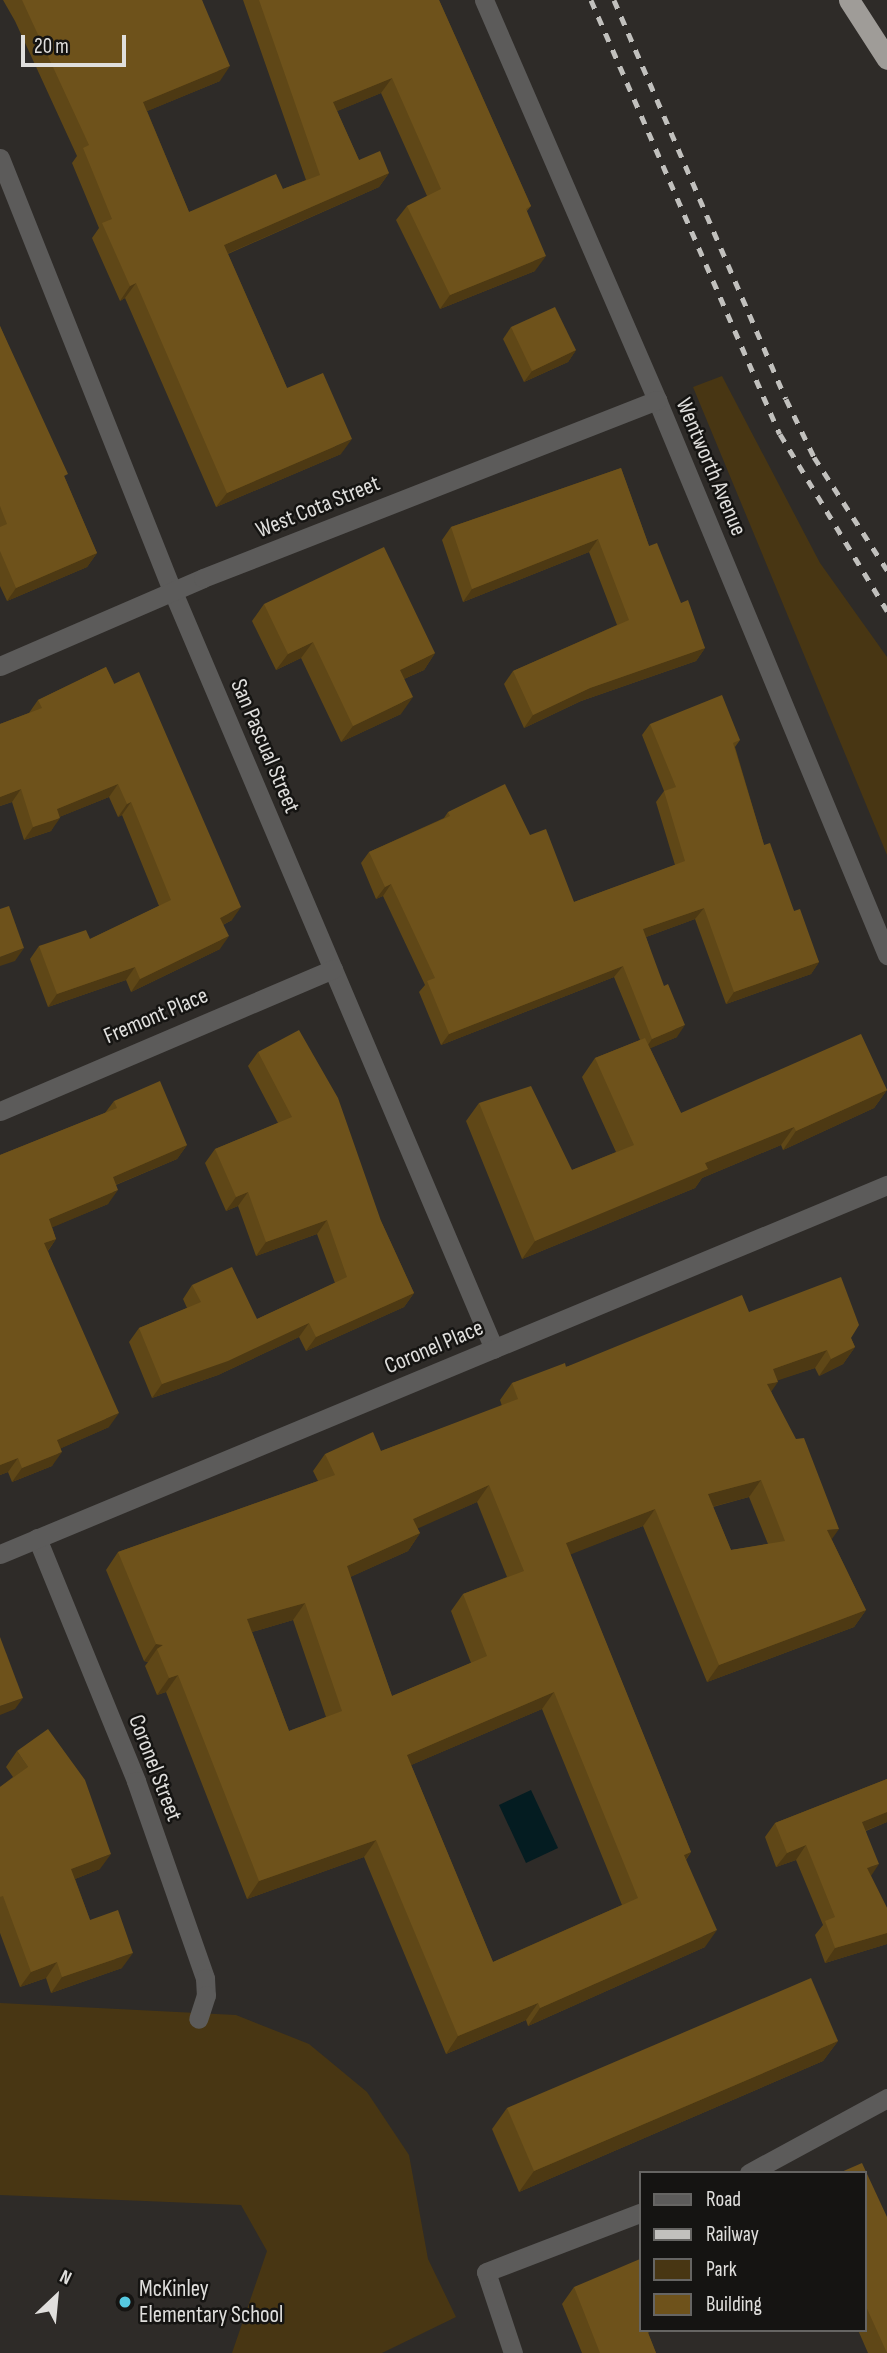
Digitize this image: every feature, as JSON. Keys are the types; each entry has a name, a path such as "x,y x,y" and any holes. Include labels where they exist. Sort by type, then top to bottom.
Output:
{"highway":[{"path":"849,0 887,59"}],"street":[{"name":"Wentworth Avenue","path":"484,0 657,400 887,955"},
{"name":"San Pascual Street","path":"0,158 173,592 494,1349"},
{"name":"West Cota Street","path":"0,666 173,592 657,400"},
{"name":"Fremont Place","path":"0,1111 333,969"},
{"name":"Coronel Place","path":"0,1554 887,1185"},
{"name":"Coronel Street","path":"37,1538 136,1781 205,1978 206,1995 198,2019"},
{"path":"753,2171 887,2098"},
{"path":"513,2353 486,2272 638,2214"}],"green space":[{"path":"722,376 820,563 887,657 887,855 693,387"},
{"path":"0,2003 236,2015 309,2044 367,2092 409,2155 428,2259 456,2317 382,2353 232,2353 267,2251 241,2205 0,2195"}],"water":[{"path":"531,1790 558,1848 526,1863 499,1805"}],"building":[{"path":"22,0 202,0 230,66 143,102 189,212 276,174 283,189 320,175 259,0 439,0 531,206 526,209 546,256 450,295 407,206 441,189 392,78 333,102 359,160 380,151 389,173 224,245 287,388 323,373 352,439 227,493 136,283 130,286 102,223 112,219 83,148 89,145"},
{"path":"555,307 576,350 532,371 511,327"},
{"path":"0,326 68,474 64,476 97,553 16,588 0,551 0,527 7,524 0,506"},
{"path":"621,468 649,546 657,543 681,603 688,600 705,648 590,688 533,715 513,671 629,620 598,539 472,589 451,527"},
{"path":"384,547 435,653 400,670 413,697 353,726 313,642 288,654 264,604"},
{"path":"106,667 114,684 139,672 241,907 220,918 229,936 140,979 135,967 57,994 39,946 86,930 90,939 171,900 131,802 127,804 118,784 57,809 60,818 33,827 21,789 0,797 0,724 42,708 38,700"},
{"path":"722,695 740,740 733,743 764,845 770,843 794,911 800,909 819,962 734,992 704,908 643,929 664,986 668,984 685,1025 652,1039 623,966 449,1034 427,981 435,978 391,884 385,887 369,852 450,816 448,812 505,784 530,835 546,829 574,902 685,861 664,791 676,787 650,724"},
{"path":"9,906 24,948 0,957 0,909"},
{"path":"299,1030 338,1098 381,1221 414,1293 316,1337 309,1323 228,1361 162,1384 139,1328 201,1302 192,1285 232,1267 257,1319 347,1277 327,1220 266,1242 248,1192 236,1197 215,1149 292,1117 258,1052"},
{"path":"861,1034 887,1090 796,1131 794,1127 705,1163 708,1169 535,1241 479,1103 531,1086 572,1170 634,1145 595,1058 645,1038 681,1113"},
{"path":"160,1081 187,1145 113,1177 118,1190 49,1219 56,1239 44,1243 119,1413 57,1440 62,1452 22,1468 18,1458 0,1465 0,1155 117,1108 114,1101"},
{"path":"841,1277 859,1325 851,1338 855,1347 831,1359 827,1350 773,1369 778,1382 767,1384 796,1439 804,1438 839,1529 827,1530 866,1610 719,1665 655,1509 566,1543 691,1852 684,1855 717,1930 540,2008 538,2003 458,2036 376,1840 259,1881 178,1675 169,1678 157,1649 163,1645 156,1644 118,1552 335,1475 325,1454 373,1432 381,1451 518,1399 512,1383 565,1363 566,1367 742,1295 749,1312","holes":["761,1480 785,1541 731,1550 708,1494","489,1485 524,1571 463,1594 487,1656 392,1696 347,1566 420,1533 413,1519","305,1603 342,1711 289,1731 247,1619","554,1692 638,1898 493,1962 407,1755"]},
{"path":"0,1637 23,1698 0,1706"},
{"path":"48,1729 85,1780 111,1854 71,1869 90,1920 118,1910 133,1953 62,1977 57,1962 31,1972 3,1896 0,1897 0,1787 28,1767 17,1751"},
{"path":"887,1779 887,1812 862,1822 879,1864 867,1868 887,1908 887,1933 835,1948 825,1921 835,1917 806,1845 787,1853 775,1823"},
{"path":"811,1978 838,2041 534,2171 507,2108"},
{"path":"862,2163 866,2171 844,2171"},
{"path":"866,2172 887,2217 887,2353 866,2306"},
{"path":"638,2260 638,2332 648,2332 656,2353 600,2353 574,2287"}],"railway":[{"path":"591,0 780,434 887,611"},
{"path":"614,0 786,399 814,457 887,570"}],"place":[{"name":"McKinley Elementary School","path":"125,2302"}]}
